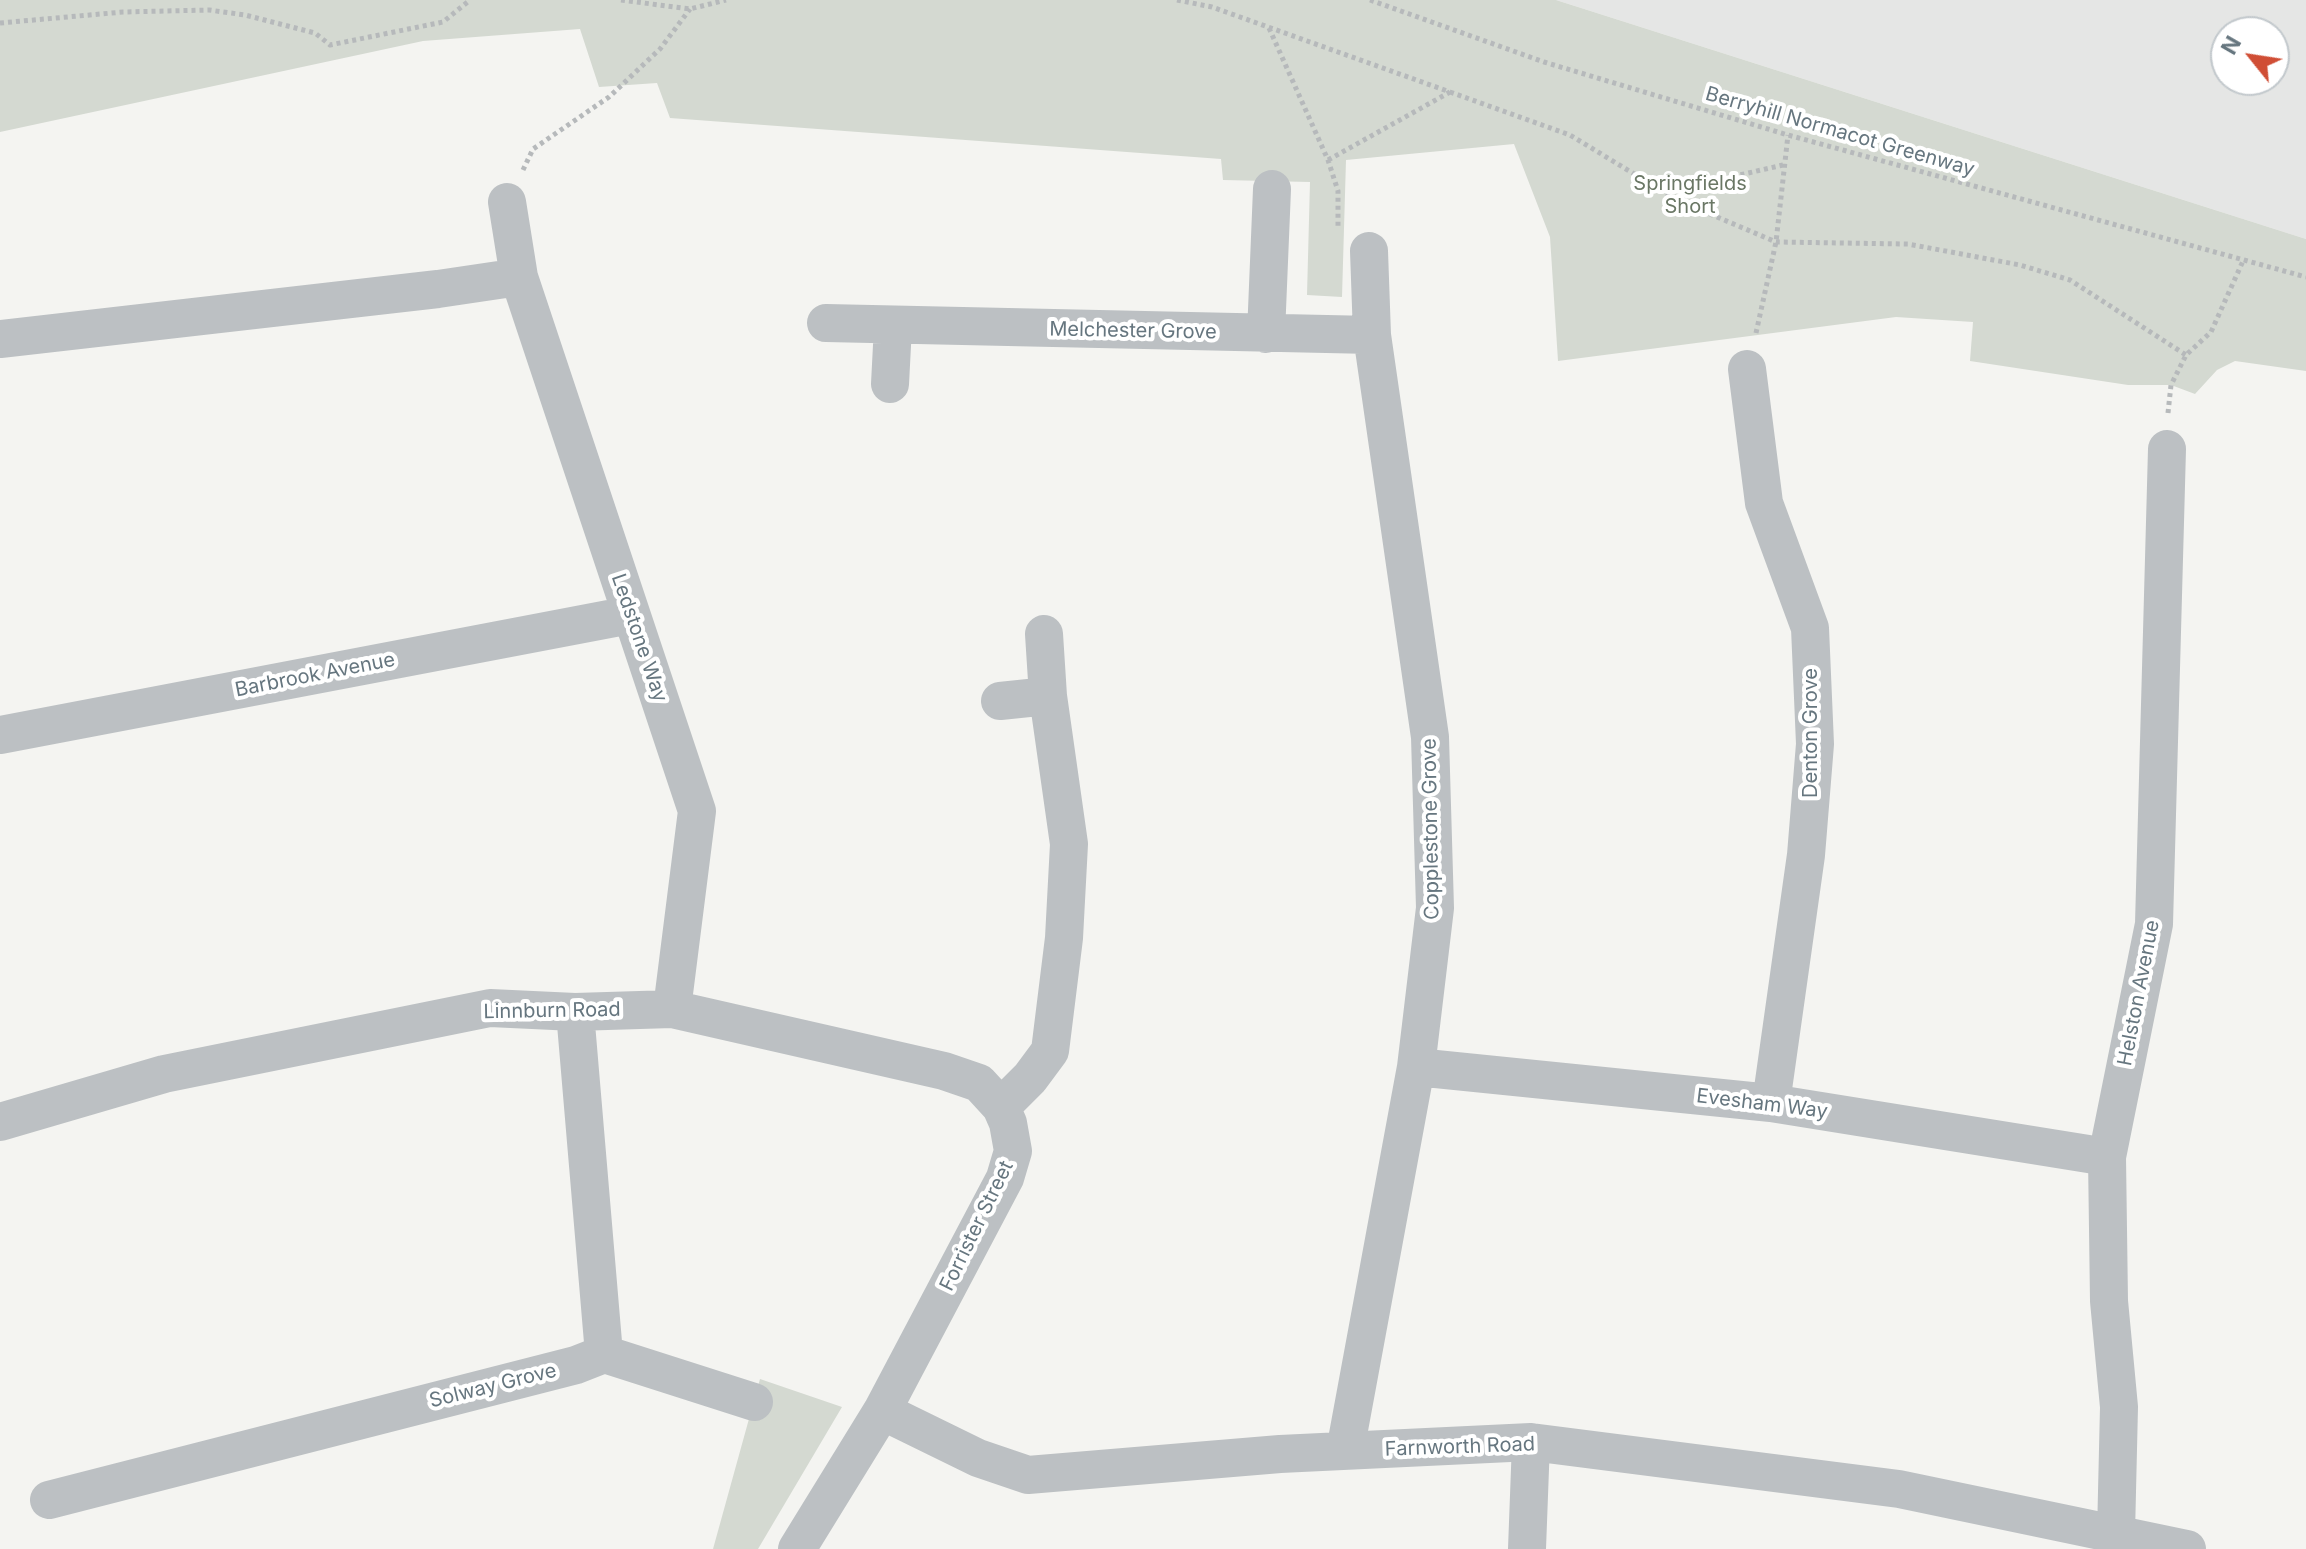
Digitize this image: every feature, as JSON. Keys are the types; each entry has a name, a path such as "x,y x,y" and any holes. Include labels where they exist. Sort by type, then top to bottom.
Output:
{"street":[{"path":"1266,334 1272,189"},
{"name":"Ledstone Way","path":"507,202 519,277 697,811 672,1009"},
{"name":"Copplestone Grove","path":"1345,1451 1416,1067 1435,908 1430,737 1372,335 1369,251"},
{"path":"0,339 519,277"},
{"name":"Melchester Grove","path":"826,323 1372,335"},
{"path":"890,384 893,326"},
{"name":"Denton Grove","path":"1747,369 1764,503 1810,628 1815,744 1806,855 1771,1103"},
{"name":"Helston Avenue","path":"2116,1534 2119,1407 2109,1301 2107,1157 2154,924 2167,449"},
{"name":"Barbrook Avenue","path":"0,735 630,615"},
{"path":"1001,1107 1030,1078 1050,1051 1057,1007 1069,844 1048,696 1044,634"},
{"path":"1000,701 1048,696"},
{"name":"Linnburn Road","path":"0,1122 164,1074 490,1008 575,1012 672,1009 944,1071 979,1083 1001,1107"},
{"path":"575,1012 604,1354 754,1402"},
{"name":"Evesham Way","path":"1416,1067 1771,1103 2107,1157"},
{"name":"Forrister Street","path":"797,1549 882,1411 1005,1178 1013,1151 1008,1123 1001,1107"},
{"name":"Solway Grove","path":"49,1500 576,1365 604,1354"},
{"name":"Farnworth Road","path":"882,1411 978,1458 1028,1475 1264,1455 1531,1442 1899,1489 2187,1549"},
{"path":"1527,1549 1531,1442"}],"path":[{"path":"0,23 123,12 209,10 245,15 315,33 330,45 443,22 470,0"},
{"path":"621,0 690,9 726,0"},
{"path":"1177,0 1212,7 1570,135 1677,200 1776,242 1908,244 2020,265 2070,280 2186,355"},
{"path":"1208,0 1212,7"},
{"name":"Berryhill Normacot Greenway","path":"1370,0 1544,62 1788,135 2306,277"},
{"path":"507,202 533,149 609,97 660,49 690,9"},
{"path":"1268,27 1328,160 1338,191"},
{"path":"1328,160 1450,92"},
{"path":"1747,369 1776,242 1788,135"},
{"path":"1644,178 1722,179 1783,165"},
{"path":"2167,449 2171,385 2186,355 2211,332 2243,261"}],"shaded area":[{"path":"1556,0 2306,0 2306,239"}],"green space":[{"name":"Springfields Short","path":"0,0 1556,0 2306,239 2306,371 2235,361 2217,370 2195,394 2171,385 2128,385 1970,361 1973,322 1896,317 1558,361 1550,237 1514,144 1346,160 1342,297 1307,295 1310,182 1223,180 1221,159 670,118 657,83 599,87 580,29 423,41 0,132"},
{"path":"760,1379 842,1407 758,1549 713,1549"}]}
